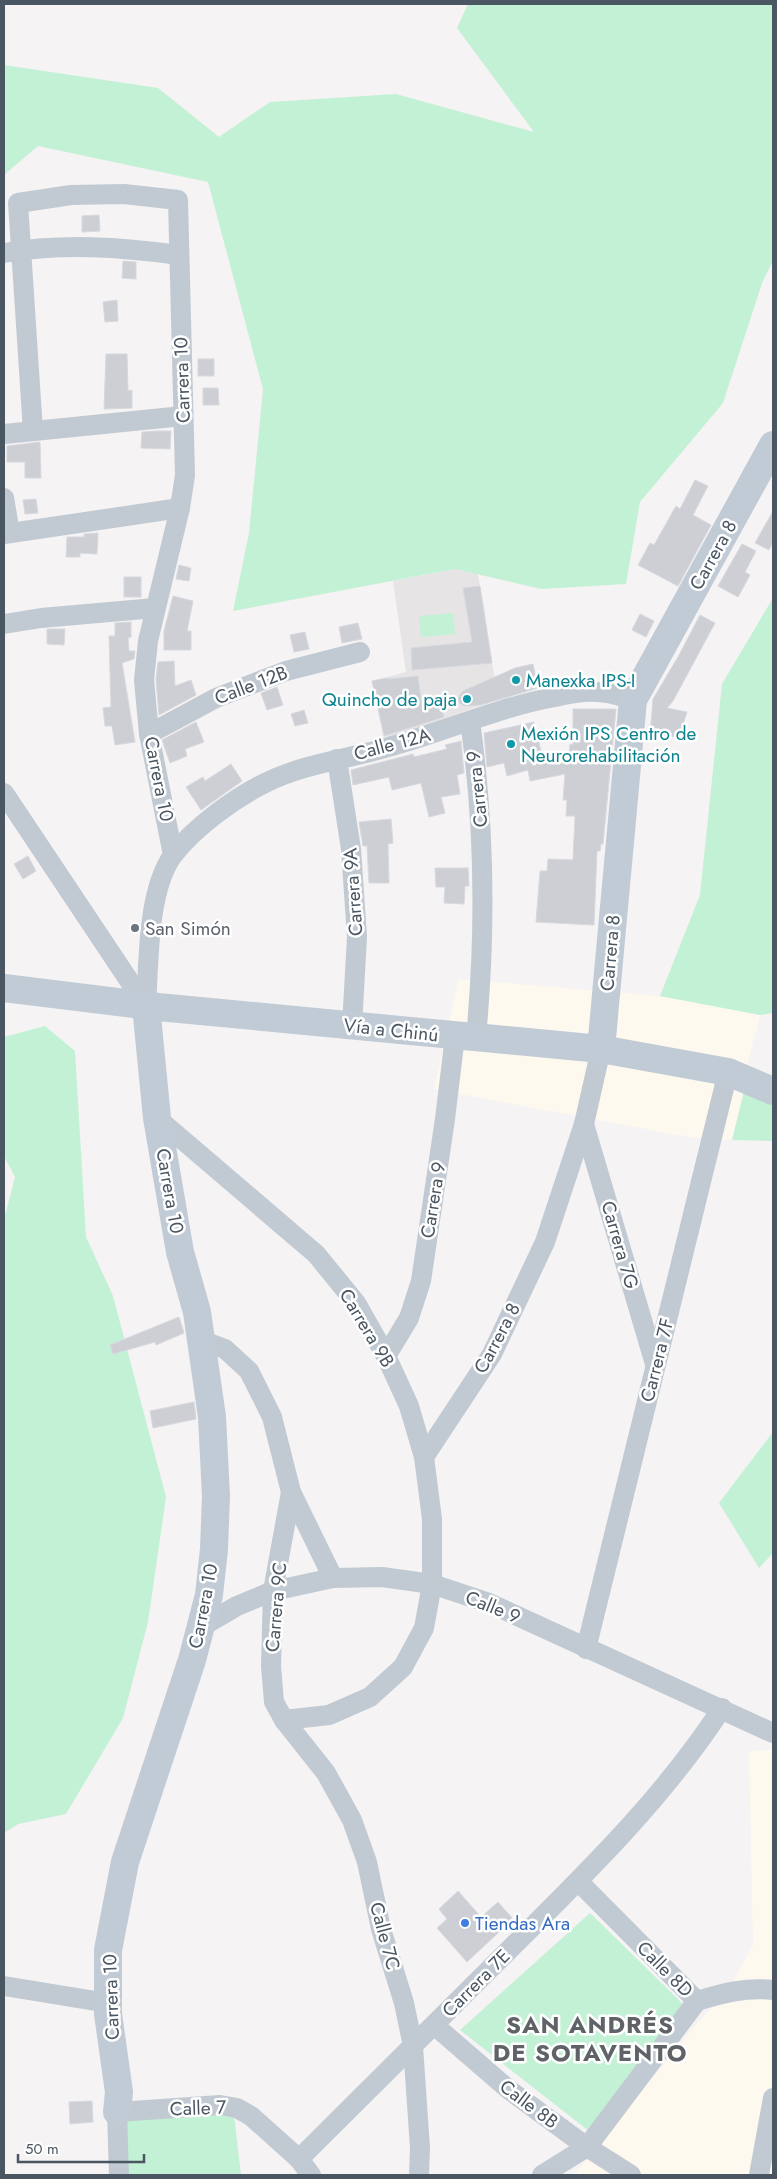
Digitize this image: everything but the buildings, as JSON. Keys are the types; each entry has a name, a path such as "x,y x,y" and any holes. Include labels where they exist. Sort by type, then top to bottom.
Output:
{"street":[{"name":"Carrera 10","path":"12,252 18,203 71,194 124,194 178,200 185,475 180,508 148,641 144,680 149,734 174,855 162,875 156,894 146,1006 157,1118 180,1252 197,1312 212,1417 216,1496 214,1549 209,1595 201,1627 125,1862 108,1950 108,2003 119,2092 117,2112 119,2175"},
{"path":"32,431 12,252 74,246 127,248 179,255"},
{"path":"4,434 184,416"},
{"name":"Carrera 8","path":"424,1457 496,1345 545,1242 584,1124 601,1049 633,700 773,445"},
{"path":"4,498 7,534 180,508"},
{"path":"4,624 40,618 156,608"},
{"name":"Calle 12B","path":"149,734 225,695 286,670 360,652"},
{"name":"Calle 12A","path":"174,855 224,808 252,790 283,775 337,759 391,747 535,701 594,691 613,693 633,700"},
{"name":"Carrera 9","path":"386,1356 409,1318 421,1280 442,1138 482,970 484,898 478,792 470,721"},
{"name":"Carrera 9A","path":"337,759 351,849 357,937 352,1026"},
{"path":"4,793 146,1006"},
{"name":"Vía a Chinú","path":"4,988 146,1006 601,1049 728,1072 773,1091"},
{"name":"Carrera 7F","path":"586,1649 728,1072"},
{"name":"Carrera 9B","path":"157,1118 316,1254 356,1303 386,1356 409,1406 424,1457 432,1519 432,1584"},
{"name":"Carrera 7G","path":"584,1124 656,1366"},
{"name":"Carrera 9C","path":"201,1340 225,1349 248,1371 272,1417 291,1492 333,1578"},
{"name":"Carrera 9C","path":"284,1720 274,1702 271,1666 273,1591 291,1492"},
{"name":"Calle 9","path":"201,1627 237,1606 273,1591 333,1578 382,1577 432,1584 490,1603 586,1649 722,1708 773,1733"},
{"path":"284,1720 329,1715 370,1697 402,1667 424,1628 432,1584"},
{"name":"Carrera 7E","path":"300,2159 578,1881 662,1790 696,1748 722,1708"},
{"name":"Calle 7C","path":"284,1720 326,1773 352,1820 366,1862 381,1929 404,2003 413,2046 420,2148 419,2175"},
{"name":"Calle 8D","path":"578,1881 698,2001 728,1992 759,1988 773,1990"},
{"path":"4,1986 108,2003"},
{"path":"542,2175 587,2147 698,2001"},
{"name":"Calle 8B","path":"434,2025 508,2089 587,2147 631,2175"},
{"path":"759,2175 773,2098"},
{"name":"Calle 7","path":"117,2112 220,2105 237,2108 251,2116 300,2159 311,2175"}],"shaded area":[{"path":"455,569 478,574 498,699 389,739 384,738 372,681 406,672 393,581"},
{"path":"459,979 659,996 760,1015 746,1070 745,1087 732,1140 694,1138 434,1089"},
{"path":"773,1749 773,2175 574,2175 699,2021 728,1991 753,1945 749,1752"}],"green space":[{"path":"468,4 773,4 773,261 762,283 723,403 640,502 626,584 541,589 455,569 233,611 249,533 263,389 208,182 38,146 4,175 4,65 158,88 219,137 270,102 396,94 534,132 457,28"},
{"path":"773,598 773,1013 760,1015 660,996 700,895 722,684"},
{"path":"453,613 455,634 421,637 419,616"},
{"path":"45,1026 75,1051 86,1237 113,1296 166,1497 148,1622 123,1718 66,1814 18,1824 4,1833 4,1220 15,1177 4,1156 4,1037"},
{"path":"745,1087 773,1099 773,1141 732,1140"},
{"path":"773,1432 773,1553 759,1568 719,1503"},
{"path":"590,1913 683,2004 590,2132 460,2030"},
{"path":"233,2107 241,2175 122,2175 117,2112"}],"place":[{"name":"Manexka IPS-I","path":"516,680"},
{"name":"Quincho de paja","path":"467,699"},
{"name":"Mexión IPS Centro de Neurorehabilitación","path":"511,744"},
{"name":"San Simón","path":"135,928"},
{"name":"Tiendas Ara","path":"465,1923"}],"district":[{"name":"SAN ANDRÉS DE SOTAVENTO","path":"590,2038"}]}
